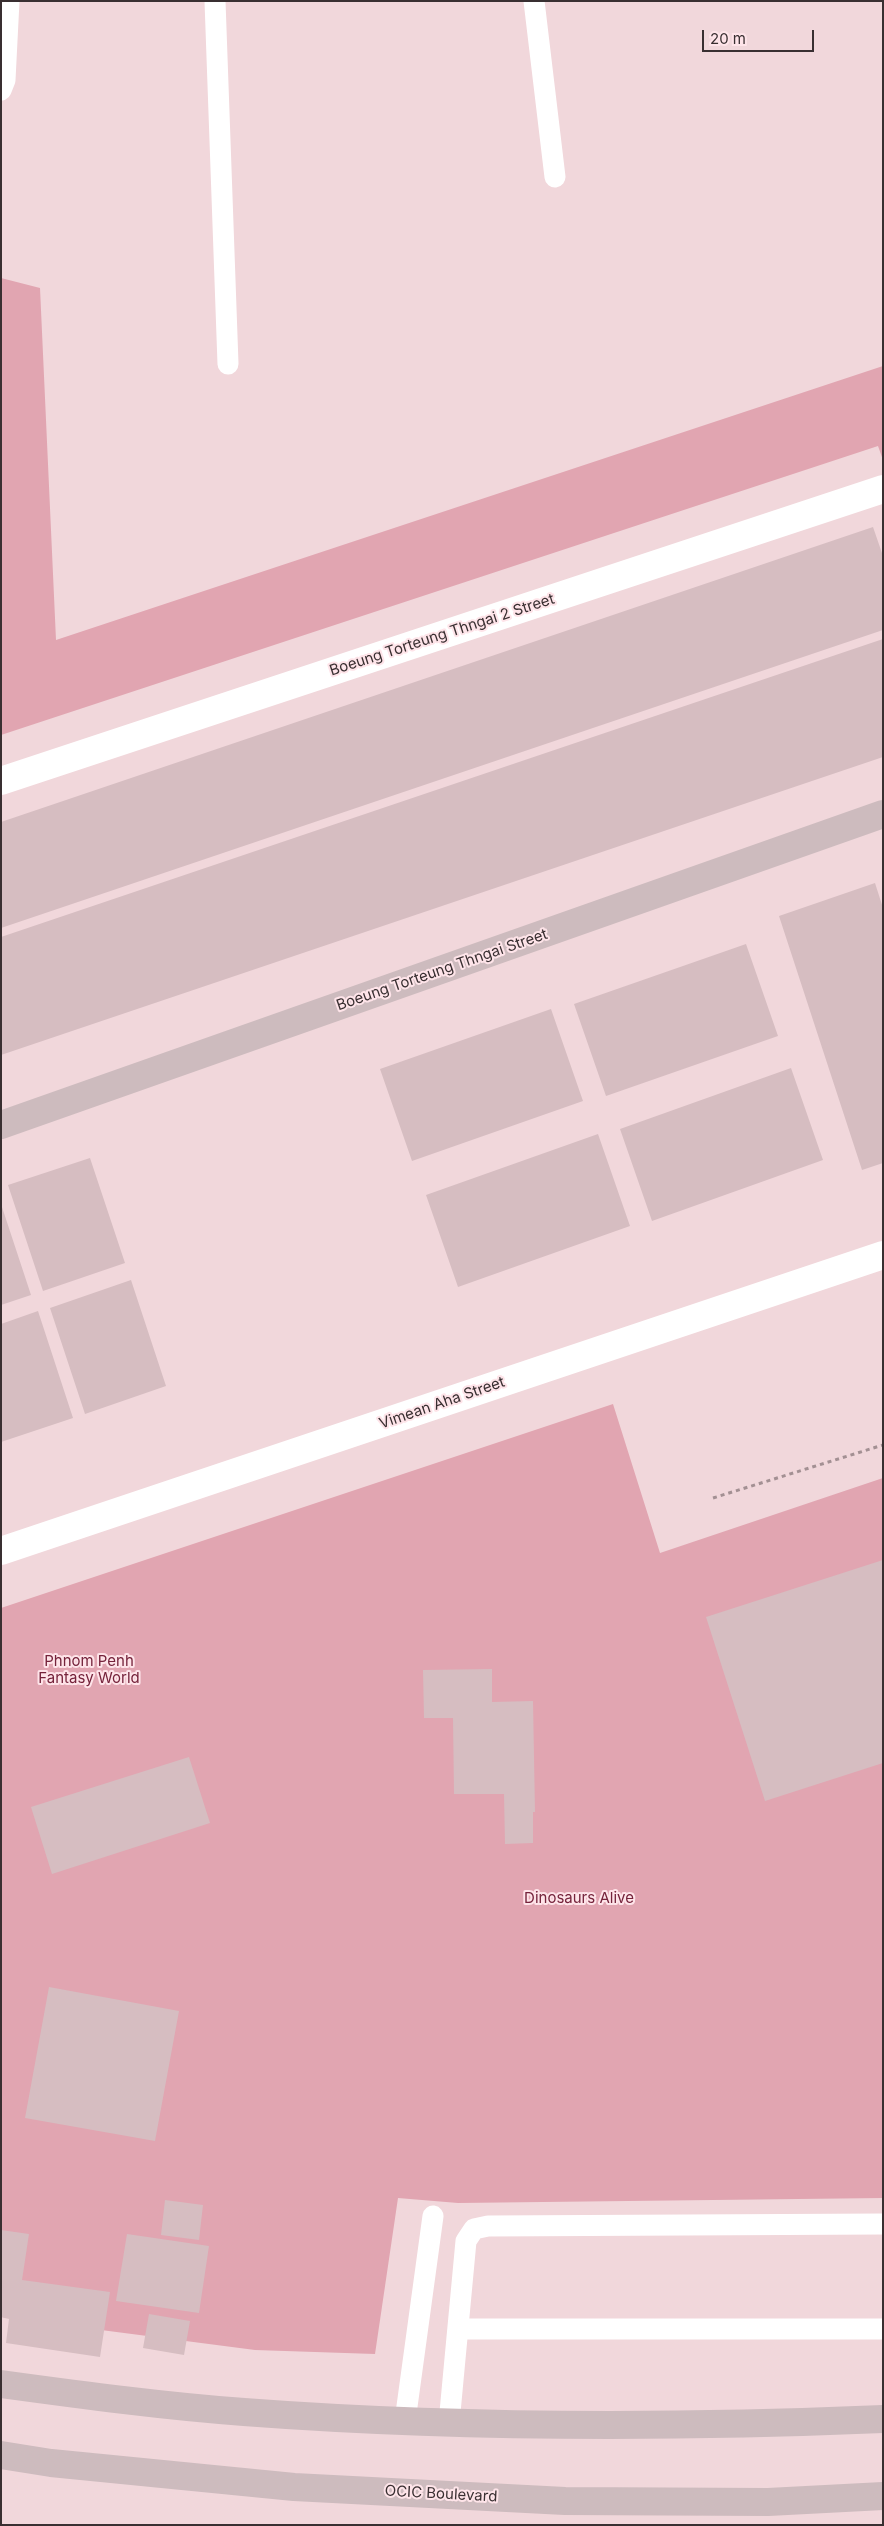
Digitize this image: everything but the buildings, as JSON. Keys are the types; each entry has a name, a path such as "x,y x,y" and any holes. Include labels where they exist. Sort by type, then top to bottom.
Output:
{"street":[{"name":"Boeung Torteung Thngai 2 Street","path":"1,781 883,489"},
{"name":"Boeung Torteung Thngai Street","path":"1,1125 883,814"},
{"name":"Vimean Aha Street","path":"1,1551 883,1255"},
{"path":"1,2384 243,2412 449,2423 762,2424 883,2419"},
{"name":"OCIC Boulevard","path":"1,2455 51,2463 294,2487 565,2501 768,2502 883,2496"}],"lane":[{"path":"1,90 5,80 9,1"},
{"path":"215,1 228,364"},
{"path":"534,1 555,177"},
{"path":"406,2421 433,2216"},
{"path":"449,2423 466,2242 474,2229 498,2226 883,2224"},
{"path":"458,2329 883,2329"}],"path":[{"path":"713,1498 883,1445"}],"green space":[{"path":"1,278 40,288 56,640 883,366 883,460 878,446 1,735"},
{"name":"Dinosaurs Alive","path":"613,1404 660,1553 883,1478 883,2198 458,2203 398,2198 375,2354 255,2350 1,2317 1,1608"}],"park label":[{"name":"Phnom Penh Fantasy World","path":"89,1670"}]}
